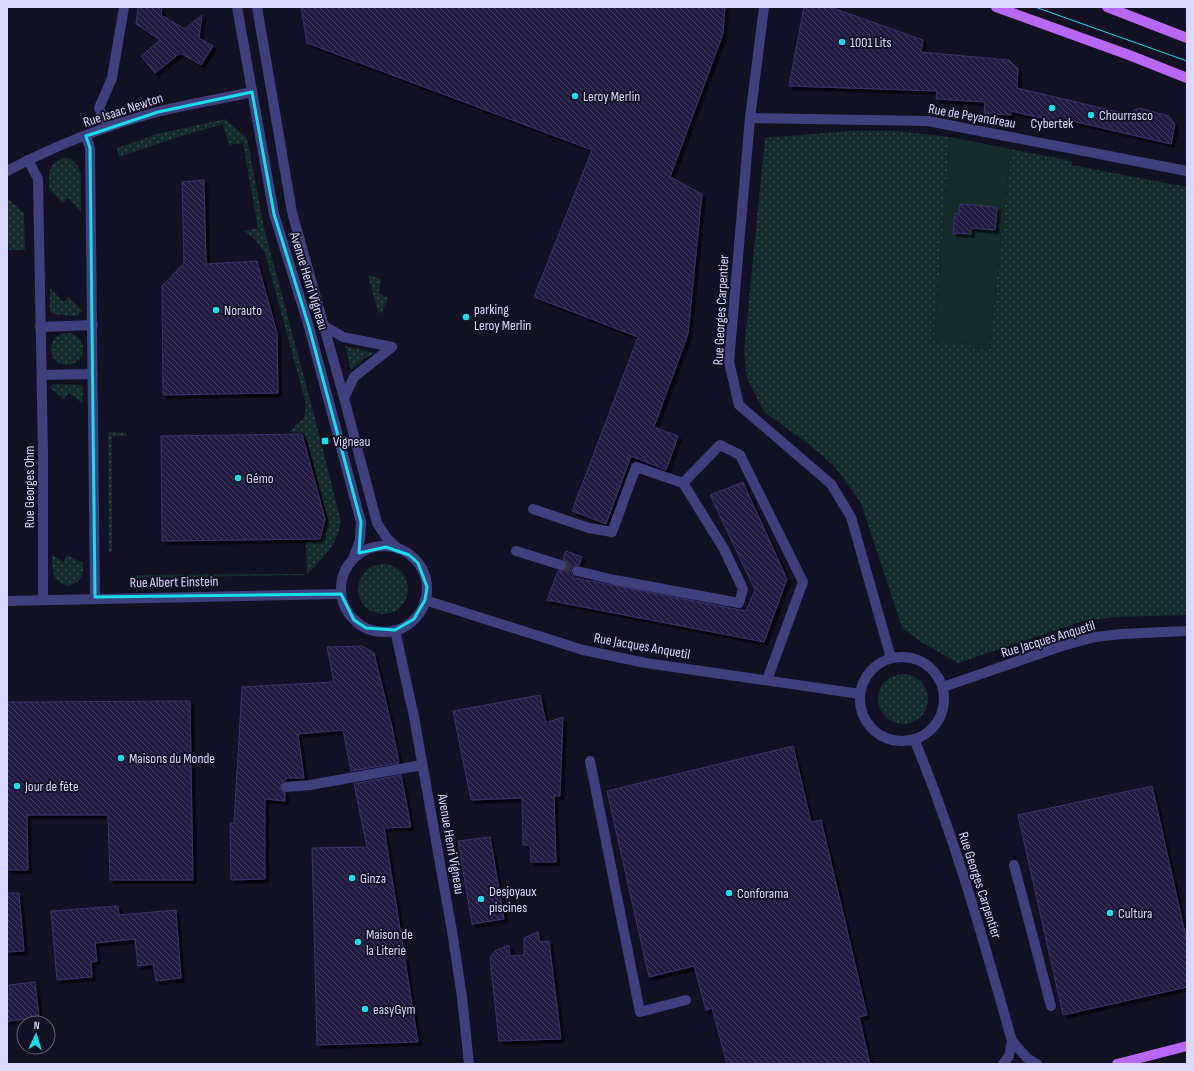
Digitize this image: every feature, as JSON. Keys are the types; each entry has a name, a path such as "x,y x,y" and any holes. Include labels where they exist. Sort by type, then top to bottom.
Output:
{"main road":[{"path":"996,7 1129,55 1187,78"},
{"path":"1107,7 1187,38"},
{"path":"1117,1064 1187,1046"}],"street":[{"path":"108,127 99,108 112,78 124,7"},
{"name":"Avenue Henri Vigneau","path":"237,7 274,214 309,327 361,522 360,540 353,559 346,569 342,581 341,594"},
{"name":"Avenue Henri Vigneau","path":"257,7 292,212 377,523 398,549"},
{"name":"Rue Georges Carpentier","path":"764,7 750,118 729,362 739,405 831,484 851,517 891,658"},
{"name":"Rue Isaac Newton","path":"7,171 28,160 108,127 158,112 252,92"},
{"name":"Rue de Peyandreau","path":"750,118 928,122 1187,171"},
{"path":"86,136 90,148 93,325 94,598"},
{"name":"Rue Georges Ohm","path":"28,160 38,179 42,375 43,600"},
{"path":"40,326 93,325"},
{"path":"323,325 343,337 392,347 354,377 344,398"},
{"path":"42,375 93,374"},
{"path":"683,483 720,445 740,455 803,582 767,680"},
{"path":"533,508 589,528 612,532 636,467 683,483 724,548 743,588 739,603 577,571"},
{"name":"Avenue Henri Vigneau","path":"353,559 374,547 398,549 409,554 418,564 424,575 427,587 426,600"},
{"path":"516,551 561,565"},
{"path":"341,594 345,608 354,620 366,628 380,632 395,630 414,620 426,600"},
{"name":"Rue Albert Einstein","path":"7,600 341,594"},
{"name":"Rue Jacques Anquetil","path":"426,600 583,650 646,663 860,694"},
{"name":"Avenue Henri Vigneau","path":"395,630 414,717 456,955 469,1064"},
{"name":"Rue Jacques Anquetil","path":"943,687 1062,646 1094,637 1121,634 1187,631"},
{"path":"902,656 917,659 930,667 936,674 943,687 944,703 941,715 930,730 914,739 898,741 885,737 876,732 866,722 861,709 860,694 866,676 877,664 891,658 902,656"},
{"name":"Rue Georges Carpentier","path":"914,739 928,773 968,889 1012,1041"},
{"path":"590,761 640,1012 686,1000"},
{"path":"286,787 310,785 422,765"},
{"path":"1014,865 1051,1006"},
{"path":"1003,1064 1009,1056 1012,1041"},
{"path":"1012,1041 1026,1058 1037,1064"}],"highlighted area":[{"path":"252,92 274,214 309,327 361,522 359,553 386,547 409,555 418,563 427,587 425,600 414,619 395,630 366,628 354,620 341,594 95,597 90,148 86,136 158,112"}],"green space":[{"path":"225,119 247,138 264,228 341,522 333,545 324,557 307,574 306,542 321,541 328,521 305,433 289,432 304,418 306,404 265,253 254,238 244,231 258,228 243,143 229,145 223,124 178,137 119,157 117,148 157,134"},
{"path":"847,131 897,131 950,137 934,341 970,344 970,348 989,350 1011,149 1072,161 1072,165 1187,187 1187,615 1116,617 1083,621 958,663 918,640 902,628 861,503 834,466 811,446 764,412 747,378 744,351 765,138"},
{"path":"950,137 1011,149 989,350 970,348 970,344 934,341"},
{"path":"64,158 71,159 78,166 81,174 81,212 68,198 62,203 49,188 50,170 52,166"},
{"path":"7,198 24,213 25,250 9,250 7,234"},
{"path":"368,275 381,279 379,293 388,298 382,313 378,312"},
{"path":"50,287 63,302 69,297 82,311 77,316 52,314 50,310"},
{"path":"64,333 70,333 80,340 83,349 82,355 76,362 70,365 64,365 54,358 51,352 51,346 58,336"},
{"path":"345,346 375,353 365,358 351,370"},
{"path":"53,384 80,385 83,388 82,403 69,393 64,399 50,388"},
{"path":"108,433 126,433 127,436 112,436 112,552 109,552"},
{"path":"52,555 64,562 67,555 83,563 81,578 76,583 69,586 59,582 54,575"},
{"path":"378,564 388,564 401,571 408,584 408,594 401,607 388,614 378,614 369,610 362,603 358,594 358,584 362,575 369,568"},
{"path":"135,575 305,575 135,578"},
{"path":"898,674 908,674 921,681 928,694 928,704 921,717 908,724 898,724 889,720 882,713 878,704 878,694 882,685 889,678"}],"building":[{"path":"138,7 162,7 161,15 185,29 202,15 199,38 213,46 201,65 180,53 155,73 141,56 160,40 136,24"},
{"path":"301,7 725,7 723,34 670,177 702,194 688,334 654,427 678,436 666,470 631,456 606,524 572,511 638,337 534,297 592,150 307,43"},
{"path":"804,7 830,7 923,40 921,52 1009,60 1018,69 1017,88 1127,114 1139,108 1169,116 1175,124 1171,144 1072,121 1071,125 1011,111 1011,115 984,113 985,102 936,99 937,91 789,86"},
{"name":"Norauto","path":"204,180 206,264 257,261 277,333 278,393 163,395 162,286 184,263 182,182"},
{"path":"960,204 997,207 995,230 971,228 971,234 953,233 955,213 959,214"},
{"name":"Gémo","path":"302,434 325,519 320,539 162,541 161,436"},
{"path":"743,482 787,579 764,642 547,600 558,571 563,571 567,567 567,563 563,559 566,551 582,557 579,565 575,565 571,569 571,573 575,578 746,611 755,590 710,495"},
{"path":"362,646 374,653 399,763 351,771 343,730 298,734 304,778 286,778 286,780 282,782 280,788 285,793 285,801 265,799 265,879 231,880 230,823 234,823 242,687 334,682 327,647"},
{"path":"540,695 546,723 563,717 560,796 554,796 556,862 531,862 530,845 523,845 522,798 471,800 453,711"},
{"name":"Maisons du Monde","path":"190,701 193,880 110,880 108,815 27,815 28,870 7,870 7,702"},
{"name":"Conforama","path":"793,746 811,822 821,820 867,1015 859,1017 870,1064 727,1064 712,1008 706,1010 694,966 649,977 607,791"},
{"path":"401,775 411,827 384,828 418,1042 317,1045 312,848 367,847 354,784"},
{"name":"Cultura","path":"1152,786 1187,942 1187,987 1063,1015 1018,815"},
{"path":"490,837 504,919 472,924 458,841"},
{"path":"7,893 19,893 24,951 7,952"},
{"path":"118,906 119,915 176,910 181,978 156,981 153,964 138,966 135,939 95,943 97,961 91,962 92,977 57,980 51,911"},
{"path":"538,932 540,942 549,941 561,1039 499,1041 490,958 495,951 509,945 510,956 524,955 524,938"},
{"path":"35,982 39,1015 16,1015 16,1020 7,1021 7,994 10,994 9,985"}],"tunnel":[{"path":"561,565 577,571"}],"tram line":[{"path":"1035,7 1187,61"}],"place":[{"name":"1001 Lits","path":"842,42"},
{"name":"Leroy Merlin","path":"575,96"},
{"name":"Cybertek","path":"1052,108"},
{"name":"Chourrasco","path":"1091,115"},
{"name":"Norauto","path":"216,310"},
{"name":"parking Leroy Merlin","path":"466,317"},
{"name":"Vigneau","path":"325,441"},
{"name":"Gémo","path":"238,478"},
{"name":"Maisons du Monde","path":"121,758"},
{"name":"Jour de fête","path":"17,786"},
{"name":"Ginza","path":"352,878"},
{"name":"Conforama","path":"729,893"},
{"name":"Desjoyaux piscines","path":"481,899"},
{"name":"Cultura","path":"1110,913"},
{"name":"Maison de la Literie","path":"358,942"},
{"name":"easyGym","path":"365,1009"}]}
